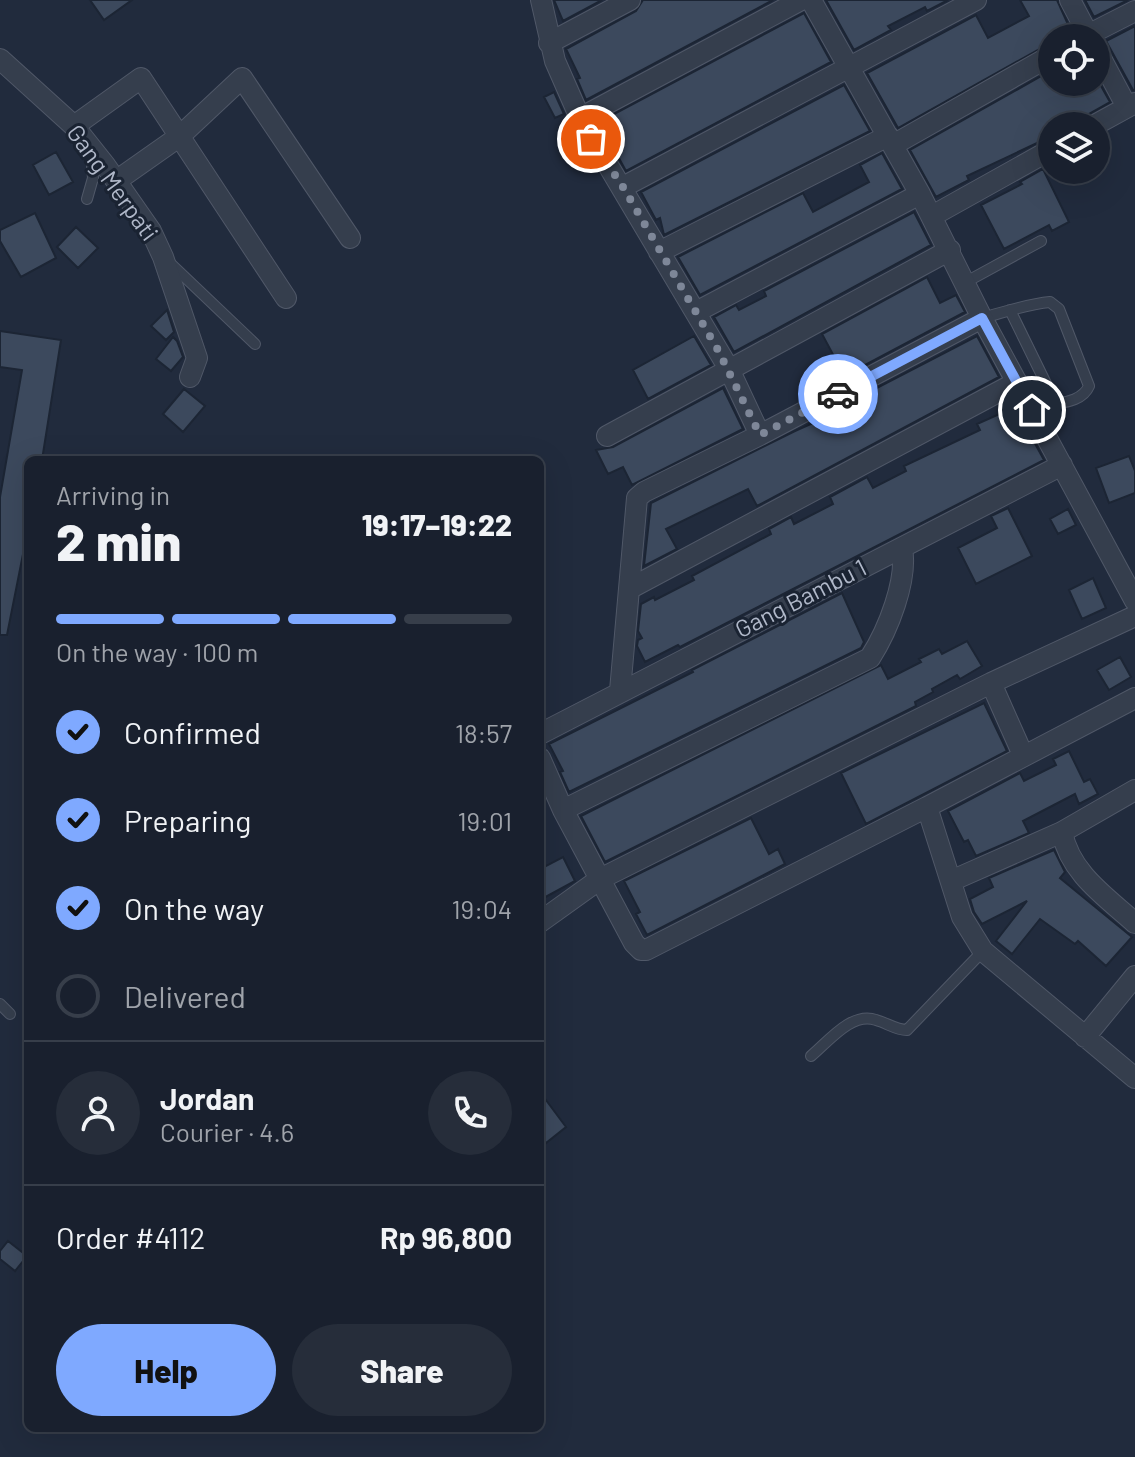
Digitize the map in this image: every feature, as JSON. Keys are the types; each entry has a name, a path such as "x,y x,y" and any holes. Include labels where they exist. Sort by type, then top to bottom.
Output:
{"street":[{"path":"541,0 549,43 580,118 729,369 760,435"},
{"path":"549,43 630,0"},
{"path":"580,118 801,0"},
{"path":"811,0 932,216 982,318 1135,601"},
{"path":"623,187 976,0"},
{"path":"1070,0 1081,24"},
{"path":"1110,27 1135,11"},
{"name":"Gang Merpati","path":"0,59 74,126 151,231 163,257 197,358 190,377"},
{"path":"659,252 890,140 1038,62"},
{"path":"1110,72 1131,105 1110,117"},
{"path":"74,126 141,78 286,298"},
{"path":"116,181 180,136 242,78 350,238"},
{"path":"932,216 1038,157"},
{"path":"696,312 920,194"},
{"path":"607,436 950,250"},
{"path":"620,691 637,498 982,318"},
{"path":"629,589 1017,382"},
{"name":"Gang Bambu 1","path":"544,732 1062,465"},
{"path":"563,810 870,658 882,640 902,576 902,548"},
{"path":"544,919 600,879 991,683 1135,616"},
{"path":"991,683 1023,755"},
{"path":"544,767 563,810 634,943 641,950 646,950 1135,698"},
{"path":"951,881 1062,832 1135,790"},
{"path":"927,807 962,917 983,951 1135,1078"},
{"path":"1062,832 1073,865 1135,923"},
{"path":"1085,1037 1135,976"}],"lane":[{"path":"87,199 93,178 91,147"},
{"path":"966,282 1041,241"},
{"path":"163,257 255,344"},
{"path":"982,318 1010,310 1050,302 1059,309 1089,386 1086,392 1080,397 1055,402 1010,310"},
{"path":"811,1056 859,1018 871,1018 907,1030 983,951"},
{"path":"0,1004 10,1014"}],"building":[{"path":"90,0 132,0 104,20"},
{"path":"554,0 602,0 563,21"},
{"path":"643,0 773,0 586,100 577,79 580,78 566,49 636,11"},
{"path":"826,0 948,0 927,11 925,7 888,26 891,30 854,50"},
{"path":"1020,0 1057,0 1068,24 1038,24 1038,50 898,128 867,73 976,15 988,38 1029,16"},
{"path":"1085,0 1128,0 1094,17"},
{"path":"804,13 831,62 626,171 599,122"},
{"path":"1135,26 1135,90 1110,48 1110,39"},
{"path":"1038,78 1038,96 1107,96 1110,102 1092,112 1038,112 1038,143 967,176 969,180 936,197 910,150"},
{"path":"844,85 870,131 664,235 660,218 656,220 641,192"},
{"path":"554,92 564,114 555,118 544,97"},
{"path":"56,152 73,182 49,195 33,165"},
{"path":"882,153 902,189 700,295 678,257 803,193 813,212 869,182 860,165"},
{"path":"1038,172 1038,184 1050,184 1069,222 1052,231 1049,225 1004,249 981,205 1022,184 1020,182"},
{"path":"914,212 931,245 734,352 714,317 736,305 739,310 766,296 764,291"},
{"path":"35,213 56,258 21,277 0,241 0,230"},
{"path":"76,227 98,248 78,268 57,247"},
{"path":"927,277 940,303 956,295 965,312 818,390 809,374 836,360 822,334"},
{"path":"167,310 174,332 166,340 151,326"},
{"path":"0,331 61,340 43,456 24,456 24,549 7,635 0,635 0,497 22,370 0,367"},
{"path":"694,336 711,365 648,399 633,370"},
{"path":"977,336 999,377 757,506 748,489 666,529 677,549 644,566 651,503 795,431 833,414 834,417 870,399 867,393"},
{"path":"173,337 183,357 171,371 156,359"},
{"path":"723,388 743,429 632,485 623,467 608,474 596,450 613,447"},
{"path":"184,389 205,406 183,432 163,414"},
{"path":"1015,407 1044,460 680,647 678,645 645,662 637,646 642,638 638,631 641,604 694,580 692,576 771,534 769,529 791,517 794,524 833,504 830,497 867,477 873,488 906,471 904,466 980,430 977,424"},
{"path":"1129,456 1135,471 1135,493 1109,503 1096,468"},
{"path":"1008,508 1032,556 976,584 958,548 997,528 991,516"},
{"path":"1068,509 1076,525 1058,534 1050,519"},
{"path":"1093,578 1106,608 1082,619 1069,590"},
{"path":"842,593 864,642 861,648 569,792 560,772 563,771 549,744"},
{"path":"967,641 982,666 960,679 957,675 932,689 933,692 915,702 916,706 605,862 581,816 881,665 888,679 939,649 942,654"},
{"path":"1120,657 1131,677 1109,690 1097,670"},
{"path":"984,703 1007,751 866,824 841,773"},
{"path":"1069,751 1084,782 1090,779 1098,794 1079,804 1075,794 1023,821 1029,833 976,856 968,840 964,842 948,811 1020,773 1024,781 1056,765 1053,759"},
{"path":"751,818 769,854 778,849 785,864 647,935 636,914 640,912 624,881"},
{"path":"1054,850 1065,872 1060,878 1132,937 1106,966 1078,941 1075,944 1040,919 1012,954 996,941 1027,901 982,924 974,912 970,899 993,887 989,878"},
{"path":"563,857 575,881 544,898 544,867"},
{"path":"544,1097 566,1127 546,1143 544,1140"},
{"path":"8,1241 24,1254 24,1260 15,1271 0,1259 0,1251"}],"way so far":[{"path":"591,139 623,187 729,369 760,435 838,394"}],"route":[{"path":"838,394 982,318 1032,410"}]}
